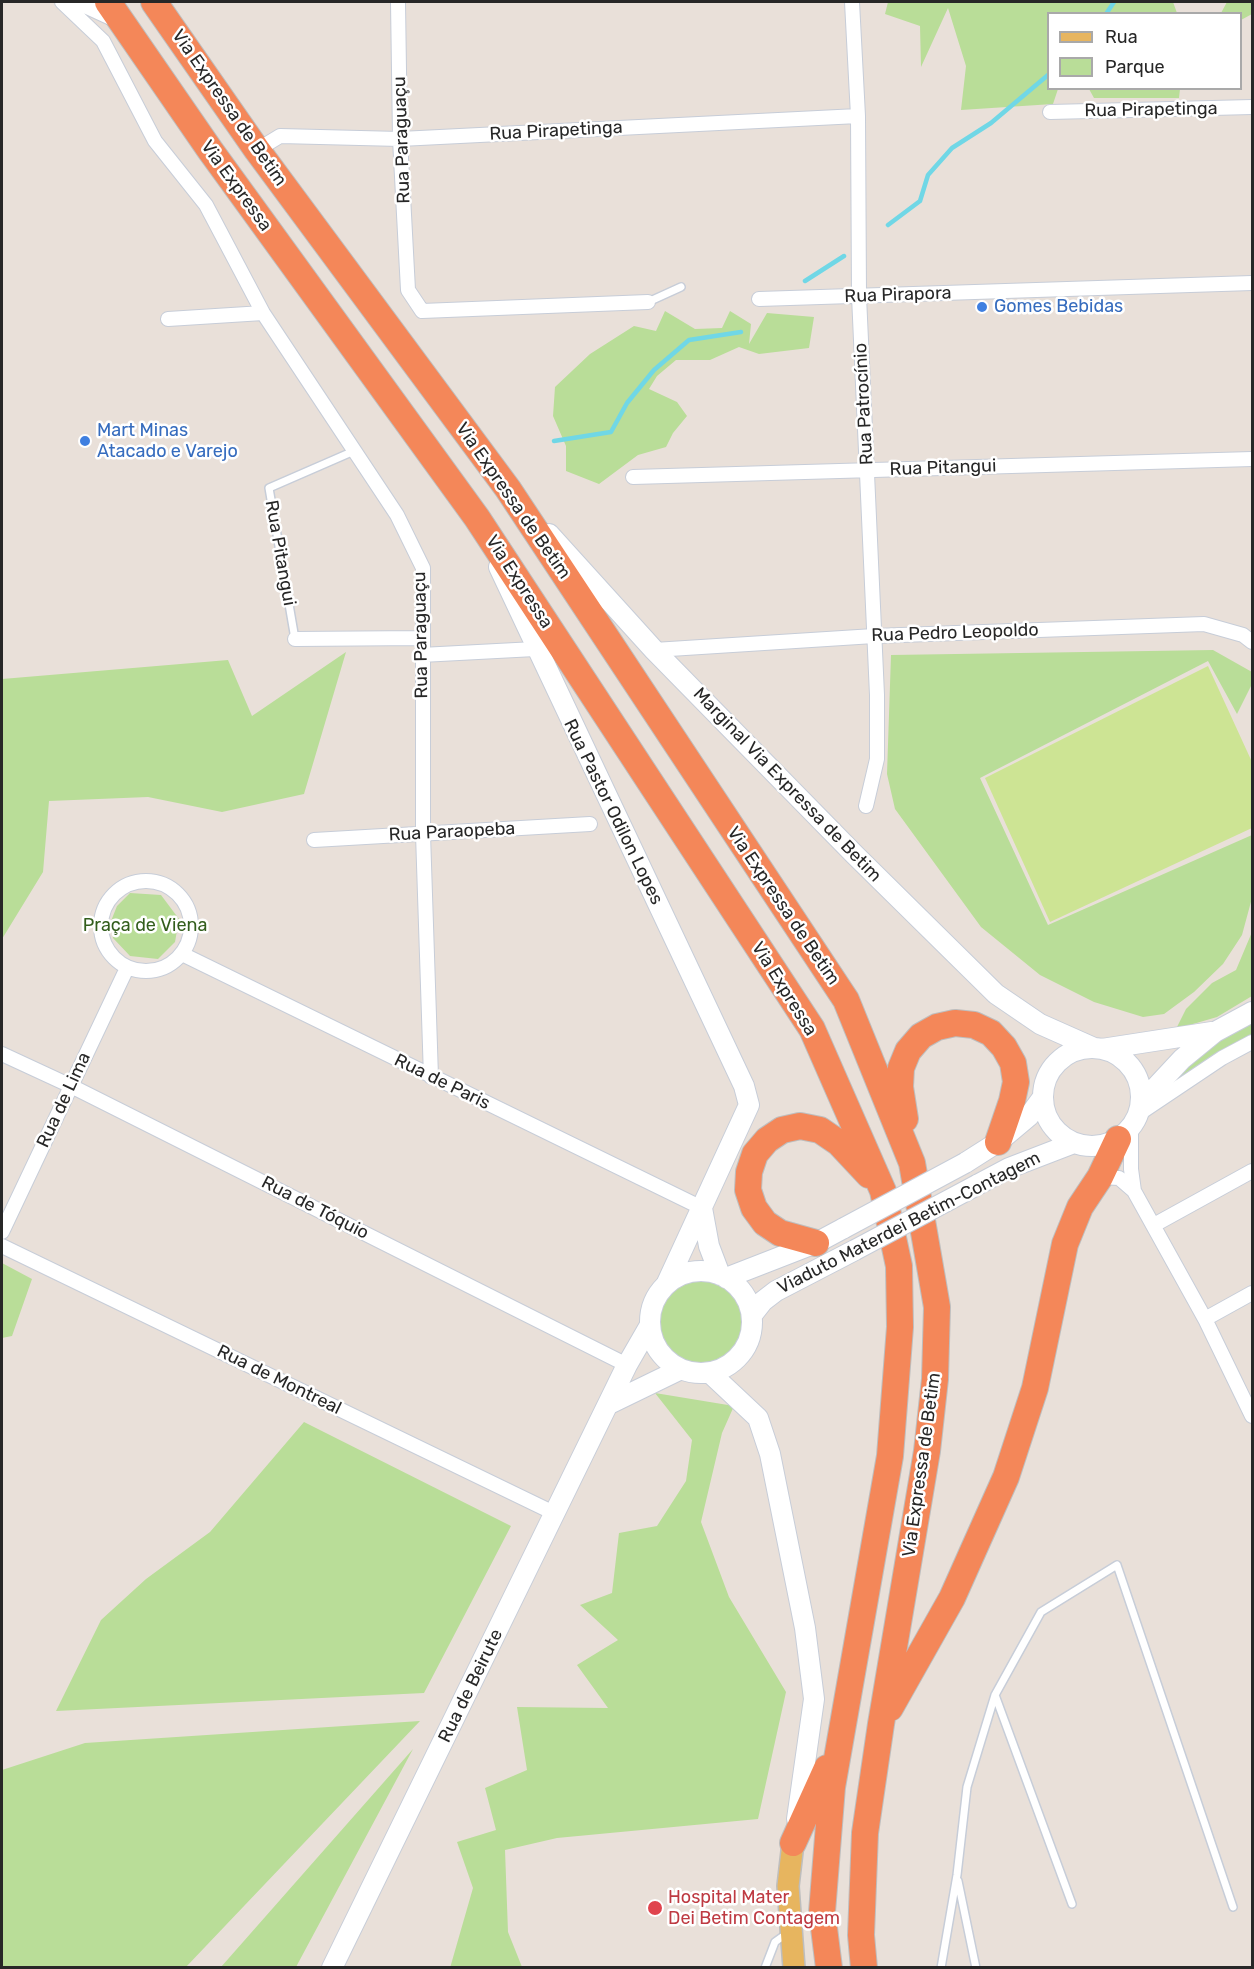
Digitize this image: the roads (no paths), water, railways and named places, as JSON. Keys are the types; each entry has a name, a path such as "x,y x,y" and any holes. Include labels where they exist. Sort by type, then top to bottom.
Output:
{"highway":[{"name":"Via Expressa","path":"108,2 210,150 477,518 812,1029 883,1191"},
{"name":"Via Expressa de Betim","path":"154,2 257,150 508,489 846,1000 912,1164 937,1306 935,1379 927,1451 880,1724 865,1833 861,1935 864,1968"},
{"path":"912,1164 900,1087 901,1068 908,1051 921,1036 937,1027 956,1023 974,1025 991,1033 1004,1047 1013,1063 1016,1082 998,1142"},
{"path":"880,1724 952,1598 1005,1477 1035,1388 1065,1244 1080,1207 1132,1121"},
{"path":"816,1243 780,1233 765,1223 754,1208 748,1190 749,1172 755,1154 767,1140 782,1130 800,1126 820,1130 839,1143 883,1191"},
{"name":"Via Expressa de Betim","path":"829,1968 822,1912 836,1749 890,1456 900,1327 899,1266 883,1191"},
{"path":"794,1843 836,1749"}],"main road":[{"path":"794,1843 788,1886 794,1968"},
{"path":"861,1935 873,1968"}],"street":[{"name":"Rua Paraguaçu","path":"62,2 103,41 155,141 211,215 263,313 397,514 423,567 423,834 431,1077"},
{"path":"76,2 124,25"},
{"name":"Rua Paraguaçu","path":"398,2 400,139 408,290 422,310 648,302"},
{"name":"Rua Patrocínio","path":"852,2 858,116 859,296 868,471 877,759 866,806"},
{"name":"Rua Pirapetinga","path":"1050,112 1252,107"},
{"name":"Rua Pirapetinga","path":"257,150 280,136 400,139 858,116"},
{"name":"Rua Pirapora","path":"759,299 1252,283"},
{"path":"168,319 263,313"},
{"name":"Rua Pitangui","path":"633,477 1252,459"},
{"name":"Marginal Via Expressa de Betim","path":"508,489 654,650 854,854 996,994 1040,1024 1098,1049"},
{"name":"Rua Pastor Odilon Lopes","path":"477,518 535,649 744,1086 749,1105 702,1208"},
{"name":"Rua Pedro Leopoldo","path":"654,650 874,636 1204,624 1244,635 1252,642"},
{"path":"295,639 423,638"},
{"path":"422,655 535,649"},
{"name":"Rua Paraopeba","path":"314,840 590,824"},
{"path":"143,881 158,882 171,888 182,899 189,911 192,926 189,941 182,954 171,964 157,971 142,972 127,968 106,948 101,933 102,919 107,904 116,893 129,885 143,881"},
{"name":"Rua de Paris","path":"182,954 702,1208"},
{"name":"Rua de Lima","path":"2,1232 127,968"},
{"path":"1132,1121 1182,1059 1215,1032 1252,1012"},
{"path":"1215,1032 1078,1050 1058,1063 1046,1082 1043,1097 1051,1124 1061,1135 1074,1143 1089,1146 1104,1144 1132,1121 1222,1058 1252,1042"},
{"path":"1098,1049 1122,1058 1136,1074 1140,1088 1132,1121 1131,1169 1134,1191"},
{"name":"Rua de Tóquio","path":"2,1054 627,1365"},
{"name":"Viaduto Materdei Betim-Contagem","path":"723,1276 816,1243 965,1162 998,1142 1029,1116 1043,1097"},
{"name":"Viaduto Materdei Betim-Contagem","path":"752,1315 763,1301 776,1291 1009,1168 1074,1143"},
{"path":"1154,1225 1252,1171"},
{"path":"1100,1177 1119,1178 1134,1191 1205,1319 1252,1413"},
{"path":"702,1208 709,1246 723,1276"},
{"path":"666,1285 692,1272 706,1272 723,1276 739,1288 747,1300 752,1315 748,1341 743,1352 724,1368 710,1373 681,1370 659,1352 650,1325 657,1296 666,1285 702,1208"},
{"name":"Rua de Montreal","path":"2,1246 556,1514"},
{"path":"1205,1319 1252,1293"},
{"name":"Rua de Beirute","path":"332,1968 627,1365 650,1325"},
{"path":"609,1404 681,1370"},
{"path":"710,1373 758,1418 770,1454 805,1628 814,1699 794,1843"}],"lane":[{"path":"648,302 681,287"},
{"name":"Rua Pitangui","path":"295,639 269,488 354,451"},
{"path":"941,1968 957,1875 967,1787 995,1695 1041,1612 1117,1565 1233,1907"},
{"path":"995,1695 1072,1904"},
{"path":"957,1875 976,1968"},
{"path":"765,1968 775,1942 791,1931"}],"waterway":[{"path":"1107,12 1114,2"},
{"path":"888,225 920,201 928,175 952,148 991,123 1047,76"},
{"path":"805,281 844,256"},
{"path":"554,441 611,432 627,403 654,370 689,340 741,332"}],"place":[{"name":"Gomes Bebidas","path":"982,307"},
{"name":"Mart Minas Atacado e Varejo","path":"85,441"},
{"name":"Hospital Mater Dei Betim Contagem","path":"655,1908"}],"park label":[{"name":"Praça de Viena","path":"145,926"}]}
